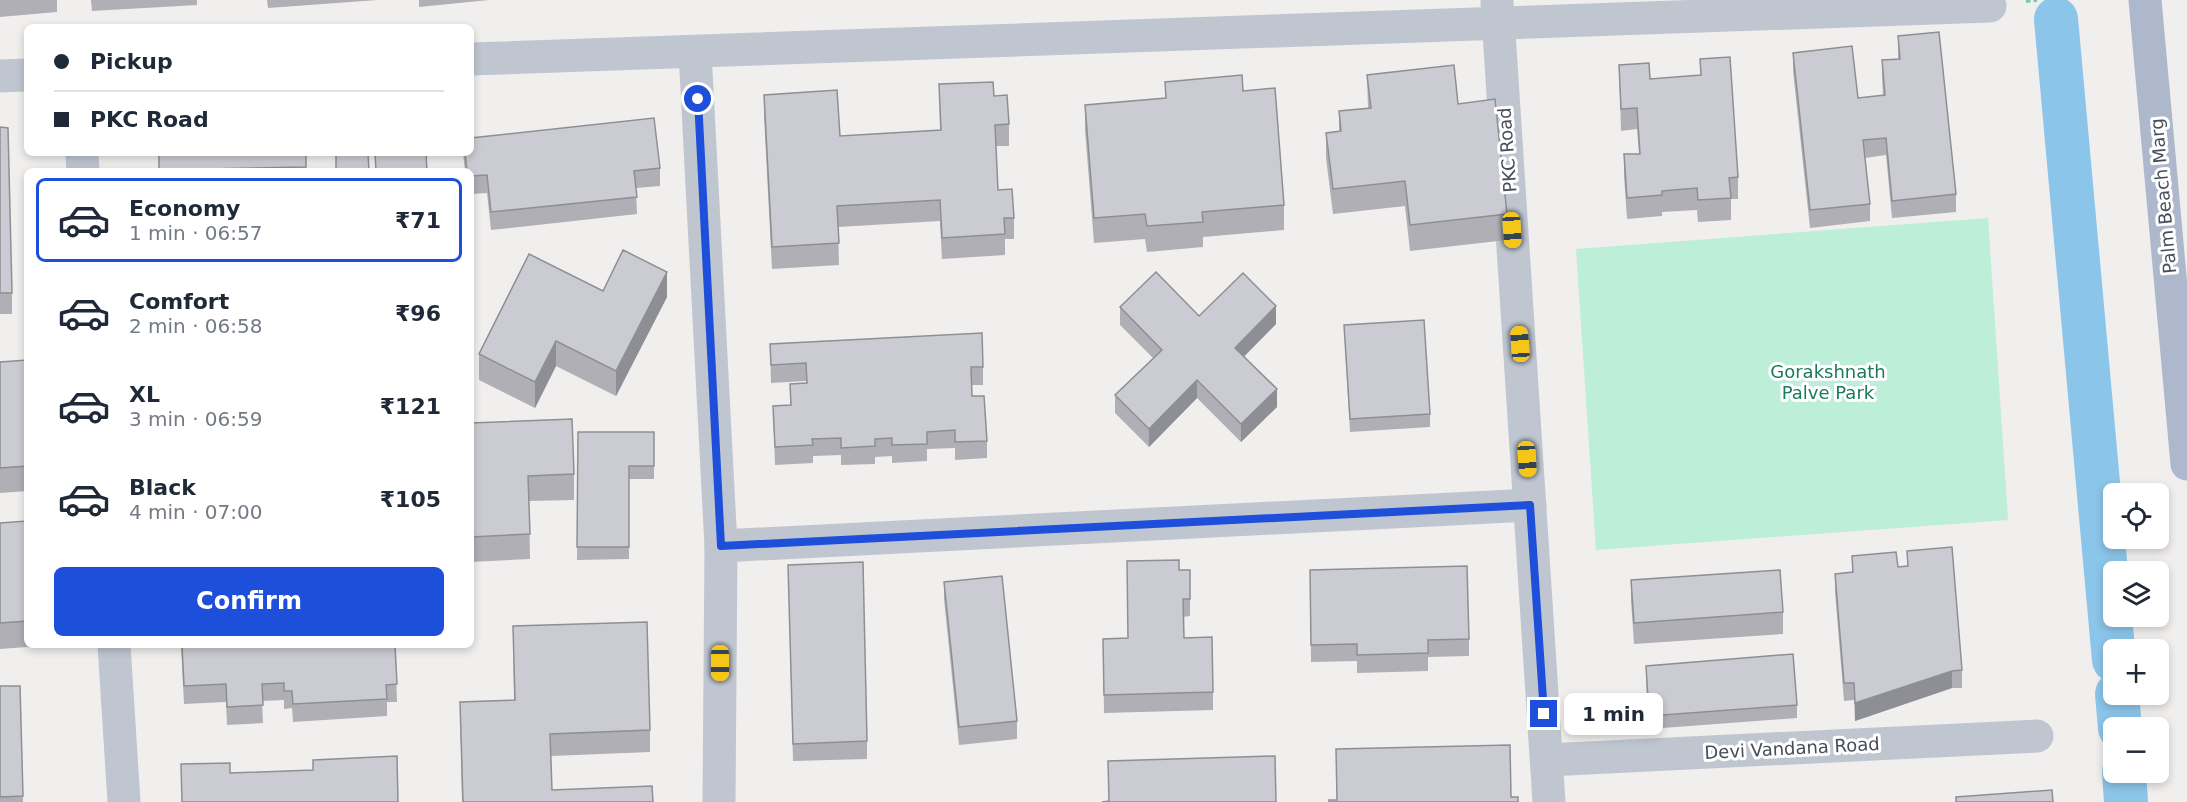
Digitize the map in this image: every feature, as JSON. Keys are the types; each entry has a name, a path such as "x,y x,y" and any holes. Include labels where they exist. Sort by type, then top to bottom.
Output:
{"main road":[{"name":"Palm Beach Marg","path":"2145,0 2187,464"}],"street":[{"path":"474,59 695,51 1497,12 1990,6"},
{"name":"PKC Road","path":"1497,12 1550,802"},
{"path":"695,51 721,546 719,802"},
{"path":"0,76 24,75"},
{"path":"721,546 1530,505"},
{"path":"114,648 124,802"},
{"name":"Devi Vandana Road","path":"1547,760 2037,736"}],"green space":[{"name":"Gorakshnath Palve Park","path":"1988,218 2008,520 1596,550 1576,249"}],"building":[{"path":"1939,32 1956,194 1892,201 1886,138 1863,140 1870,204 1810,210 1793,53 1852,46 1858,98 1885,95 1882,60 1900,59 1898,36"},
{"path":"1730,57 1738,177 1729,178 1731,198 1698,200 1697,188 1662,191 1662,195 1627,198 1624,154 1640,154 1637,108 1621,109 1619,65 1649,63 1650,79 1701,75 1700,59"},
{"path":"1454,65 1458,104 1495,99 1507,214 1410,225 1405,181 1333,189 1326,133 1341,131 1339,111 1371,108 1367,75"},
{"path":"1242,75 1243,91 1275,88 1284,205 1202,212 1203,222 1147,226 1145,214 1094,218 1085,105 1166,98 1165,82"},
{"path":"993,82 994,96 1007,95 1009,124 995,125 998,190 1012,189 1014,218 1004,218 1005,234 942,238 940,200 837,206 839,243 772,247 764,95 837,90 840,136 941,130 939,84"},
{"path":"654,118 660,168 634,171 637,197 491,212 487,175 474,176 474,168 467,168 465,156 474,156 474,138"},
{"path":"0,127 8,128 12,293 0,293"},
{"path":"159,156 306,156 306,167 159,168"},
{"path":"336,156 368,156 369,168 336,168"},
{"path":"375,156 426,156 427,168 376,168"},
{"path":"623,250 667,272 616,371 556,341 535,382 479,354 529,254 603,291"},
{"path":"1156,272 1199,316 1243,273 1276,306 1235,348 1277,389 1241,424 1197,380 1149,429 1115,395 1162,350 1120,307"},
{"path":"1424,320 1430,414 1350,419 1344,325"},
{"path":"982,333 983,367 971,367 972,396 984,396 987,441 955,442 955,430 927,432 927,444 892,445 892,438 875,439 875,446 841,448 841,438 812,439 813,445 775,447 773,406 791,405 790,384 807,383 806,363 771,365 770,344"},
{"path":"24,360 24,466 0,468 0,362"},
{"path":"572,419 574,474 528,476 530,534 474,537 474,423"},
{"path":"578,432 654,432 654,466 629,466 629,547 577,547"},
{"path":"24,521 24,621 0,623 0,523"},
{"path":"1952,547 1962,670 1952,671 1855,703 1854,683 1844,683 1835,574 1853,572 1852,556 1896,552 1898,567 1908,566 1907,551"},
{"path":"1179,560 1179,570 1190,570 1190,599 1183,599 1184,638 1212,637 1213,692 1104,695 1103,639 1128,638 1127,561"},
{"path":"863,562 867,741 793,744 788,565"},
{"path":"1467,566 1469,639 1428,640 1428,653 1357,655 1357,644 1311,645 1310,570"},
{"path":"1780,570 1783,612 1634,623 1631,580"},
{"path":"1002,576 1017,721 959,727 944,582"},
{"path":"647,622 650,730 550,734 552,790 652,786 653,802 463,802 460,702 515,700 513,626"},
{"path":"182,648 395,648 397,684 386,685 387,699 293,704 292,691 284,691 284,683 262,684 263,705 227,707 226,684 184,686"},
{"path":"1793,654 1797,705 1649,716 1646,666"},
{"path":"0,686 20,686 23,796 0,797"},
{"path":"1510,745 1511,797 1518,797 1518,802 1329,802 1329,800 1337,800 1336,749"},
{"path":"397,756 398,802 182,802 181,764 230,763 230,773 313,770 313,760"},
{"path":"1275,756 1276,802 1102,802 1109,801 1108,761"},
{"path":"2052,790 2053,802 1956,802 1956,797"}],"waterway":[{"path":"2056,19 2112,639"},
{"path":"2118,705 2119,717"},
{"path":"2125,783 2126,802"}],"route":[{"path":"698,99 721,546 1530,505 1544,714"}]}
